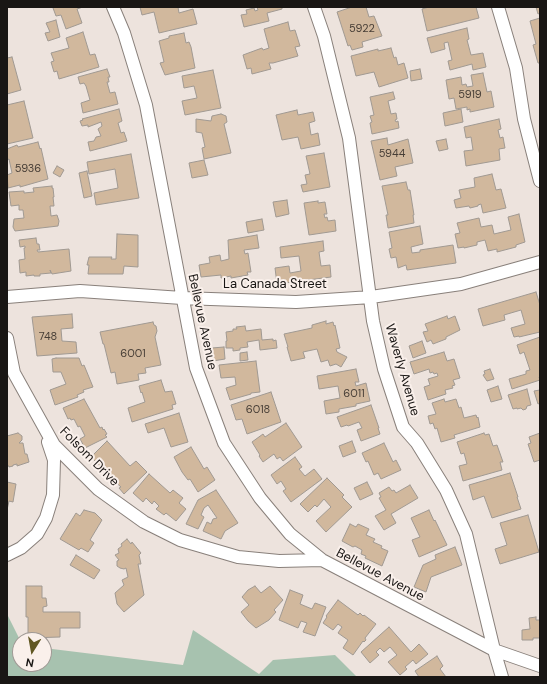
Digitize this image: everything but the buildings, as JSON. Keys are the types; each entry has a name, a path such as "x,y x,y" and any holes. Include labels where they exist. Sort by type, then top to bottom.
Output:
{"street":[{"name":"Bellevue Avenue","path":"113,7 124,33 146,105 196,368 224,443 260,498 290,534 322,560 494,650 540,666"},
{"name":"Waverly Avenue","path":"314,7 324,36 349,138 373,321 384,369 403,427 417,443 446,490 466,534 502,677"},
{"path":"498,7 516,68 524,119 540,181"},
{"name":"La Canada Street","path":"7,297 80,291 182,298 296,302 371,297 461,284 540,262"},
{"name":"Folsom Drive","path":"7,338 14,372 42,426 54,445 98,488 144,522 180,540 238,557 279,561 322,560"},
{"path":"7,555 21,548 37,534 46,518 53,495 54,460 42,426"}],"green space":[{"path":"7,614 16,632 12,632 12,672 52,672 52,649 183,665 193,630 259,674 273,660 335,655 357,677 7,677"}]}
